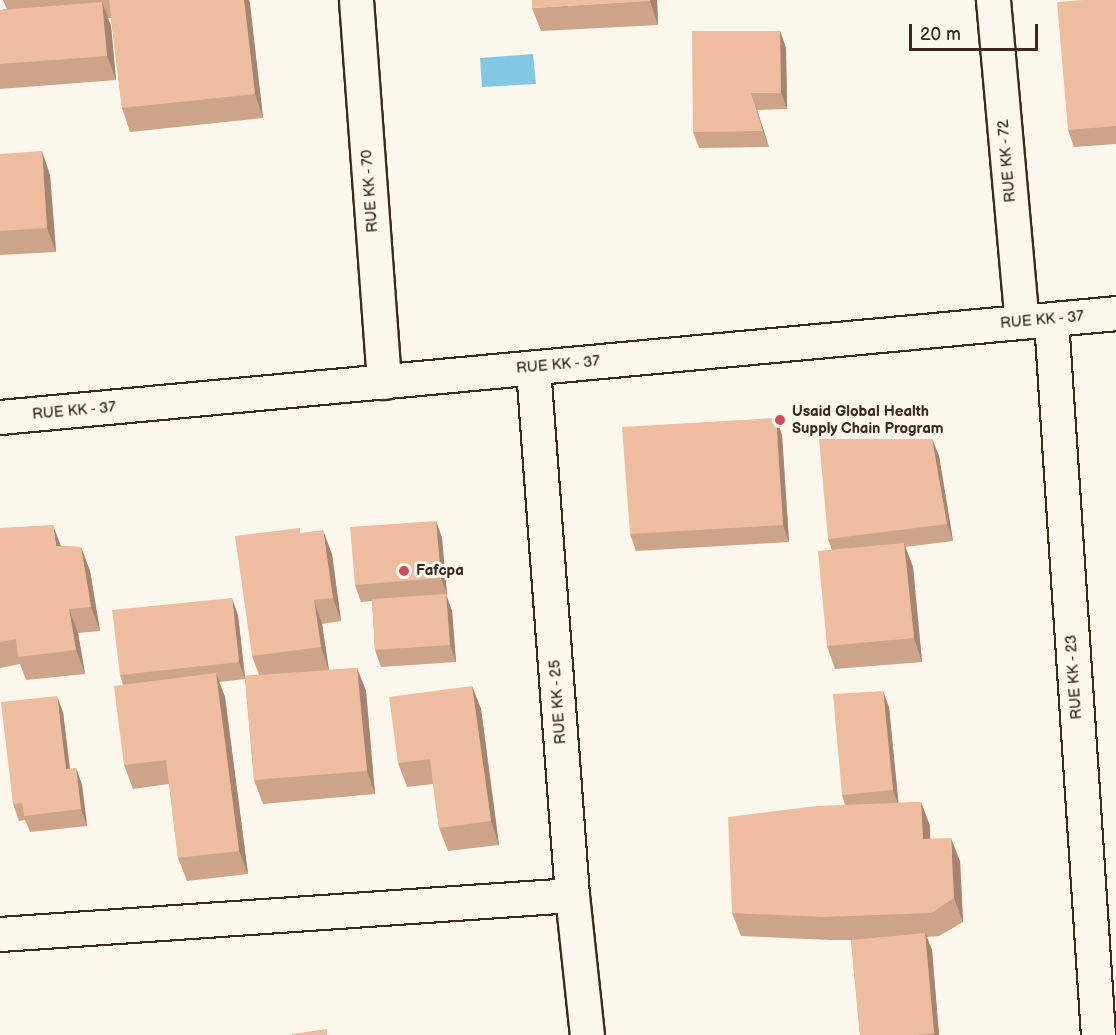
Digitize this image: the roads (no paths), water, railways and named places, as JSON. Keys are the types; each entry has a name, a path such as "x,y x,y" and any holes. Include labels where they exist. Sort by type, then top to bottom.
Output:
{"street":[{"name":"RUE KK - 70","path":"356,0 384,382"},
{"name":"RUE KK - 72","path":"993,0 1036,321"},
{"name":"RUE KK - 37","path":"0,417 1116,313"},
{"name":"RUE KK - 23","path":"1036,321 1098,1035"},
{"name":"RUE KK - 25","path":"533,368 572,895 587,1035"},
{"path":"0,934 572,895"}],"water":[{"path":"533,54 536,84 482,87 480,58"}],"place":[{"name":"Usaid Global Health Supply Chain Program","path":"780,420"},
{"name":"Fafcpa","path":"404,571"}]}
